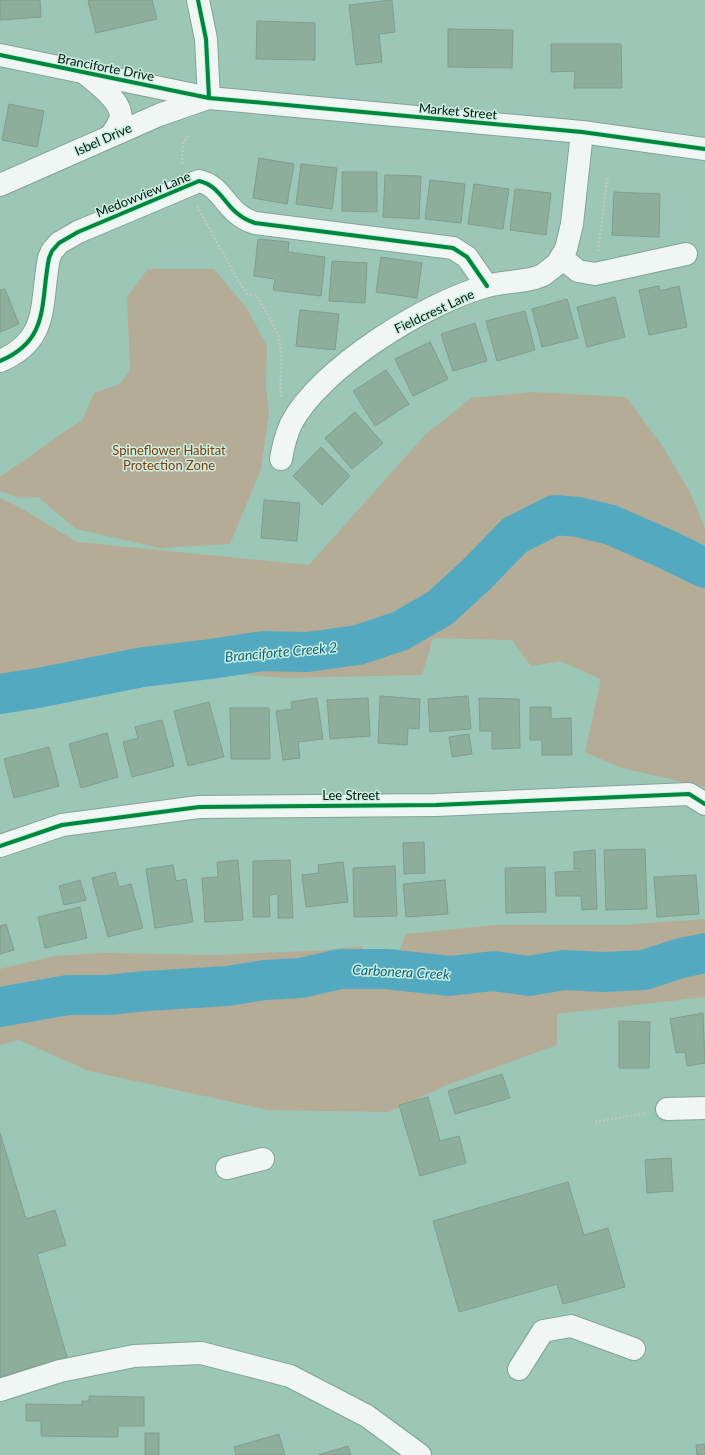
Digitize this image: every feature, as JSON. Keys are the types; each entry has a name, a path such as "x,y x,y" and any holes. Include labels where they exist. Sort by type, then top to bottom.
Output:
{"street":[{"path":"198,0 206,39 209,98"},
{"name":"Branciforte Drive","path":"0,55 209,98"},
{"path":"85,73 108,94 120,111 120,120 112,134"},
{"name":"Market Street","path":"209,98 582,132 705,149"},
{"name":"Isbel Drive","path":"0,185 112,134 159,115 209,98"},
{"name":"Fieldcrest Lane","path":"281,459 288,431 296,416 322,386 373,343 425,312 487,286 539,276 551,270 562,258 566,249 572,224 582,132"},
{"name":"Medowview Lane","path":"0,361 22,350 33,337 40,320 49,258 52,250 59,243 94,225 199,181 208,183 216,188 224,200 238,215 255,223 453,248 467,257 487,286"},
{"path":"562,258 578,271 595,274 686,254"},
{"name":"Lee Street","path":"0,846 62,825 200,807 436,805 689,794 705,804"},
{"path":"667,1109 705,1108"},
{"path":"227,1168 263,1159"},
{"path":"519,1369 543,1331 571,1326 634,1349"},
{"path":"0,1390 60,1371 134,1356 201,1353 290,1376 367,1416 420,1455"}],"path":[{"path":"188,135 183,143 180,160 188,185 202,215 237,280 247,294 257,296 277,336 280,344 279,379 282,401 284,408 296,416"},
{"path":"600,257 598,250 608,175"},
{"path":"596,1122 667,1109"}],"green space":[{"name":"Spineflower Habitat Protection Zone","path":"148,269 214,269 246,307 267,346 266,386 269,414 261,469 230,544 160,548 76,529 38,497 19,498 0,491 0,477 83,419 94,393 120,384 130,371 127,297"},
{"path":"533,392 626,397 663,447 690,492 705,529 705,787 622,768 585,752 601,679 560,661 531,666 512,640 433,638 422,675 286,678 204,671 94,681 0,703 0,498 21,508 77,542 309,565 425,435 471,398"},
{"path":"705,919 705,997 557,1014 557,1045 447,1085 389,1112 269,1110 89,1071 19,1040 0,1045 0,969 54,956 104,953 216,955 328,950 361,946 369,960 393,966 406,934 494,925 624,925"}],"building":[{"path":"0,0 40,0 41,17 0,20"},
{"path":"152,0 157,19 96,33 88,1"},
{"path":"392,0 395,32 379,34 382,62 356,65 349,5"},
{"path":"257,21 315,23 315,60 256,59"},
{"path":"448,29 513,30 512,68 448,67"},
{"path":"551,44 621,44 622,88 574,88 575,71 551,72"},
{"path":"9,104 44,111 37,147 2,140"},
{"path":"259,158 294,164 287,204 253,198"},
{"path":"301,164 337,168 332,209 296,204"},
{"path":"342,172 377,172 377,212 342,211"},
{"path":"385,175 421,176 419,219 383,217"},
{"path":"430,180 465,184 461,223 425,219"},
{"path":"474,184 509,189 503,229 468,224"},
{"path":"515,189 551,193 546,235 510,230"},
{"path":"614,192 660,194 659,237 612,235"},
{"path":"258,239 289,242 288,252 325,257 321,296 273,290 275,279 254,276"},
{"path":"381,257 422,263 417,298 376,292"},
{"path":"332,261 367,263 365,303 329,301"},
{"path":"659,286 660,291 679,286 687,327 649,335 639,290"},
{"path":"5,289 19,324 0,332 0,290"},
{"path":"615,297 625,337 587,347 577,307"},
{"path":"567,299 578,338 542,347 532,309"},
{"path":"300,310 339,314 335,350 296,346"},
{"path":"525,311 535,350 497,361 486,321"},
{"path":"475,323 487,361 453,371 441,334"},
{"path":"430,342 448,379 413,396 395,359"},
{"path":"386,370 409,404 375,426 353,391"},
{"path":"355,412 383,443 352,469 325,438"},
{"path":"321,447 350,476 322,505 293,476"},
{"path":"264,500 300,503 297,541 261,538"},
{"path":"380,696 420,699 419,729 408,728 407,745 378,743"},
{"path":"468,696 471,729 430,732 428,699"},
{"path":"317,698 323,739 298,742 300,758 283,760 276,711 292,709 291,702"},
{"path":"368,698 370,736 330,739 327,700"},
{"path":"479,698 519,699 520,748 492,749 492,731 480,731"},
{"path":"209,702 224,757 188,766 174,711"},
{"path":"530,707 551,707 551,719 571,718 572,755 542,755 542,740 530,740"},
{"path":"230,708 269,708 270,759 231,759"},
{"path":"162,720 174,766 132,777 123,742 138,738 135,727"},
{"path":"107,733 118,777 81,788 69,744"},
{"path":"469,734 472,754 452,757 449,737"},
{"path":"49,747 59,786 14,798 4,759"},
{"path":"424,842 425,873 404,874 403,843"},
{"path":"645,849 647,909 606,910 604,850"},
{"path":"595,850 597,909 582,910 581,896 556,896 555,872 580,871 580,869 574,869 574,852"},
{"path":"238,860 243,920 205,922 202,878 218,877 217,862"},
{"path":"290,860 293,918 278,918 278,894 269,895 270,917 253,917 253,861"},
{"path":"343,862 348,902 306,907 302,875 319,873 318,865"},
{"path":"173,865 176,881 186,879 193,922 155,928 146,869"},
{"path":"395,866 397,916 354,917 353,868"},
{"path":"545,867 546,912 506,913 505,868"},
{"path":"115,872 119,887 131,884 143,928 108,937 92,878"},
{"path":"696,875 699,914 657,917 654,877"},
{"path":"80,880 86,900 64,905 59,886"},
{"path":"445,880 448,914 406,917 403,884"},
{"path":"80,907 87,938 45,948 38,917"},
{"path":"6,924 14,950 0,954 0,926"},
{"path":"703,1013 705,1063 687,1066 685,1052 676,1053 670,1019"},
{"path":"619,1021 650,1022 649,1068 619,1068"},
{"path":"502,1074 510,1098 455,1114 448,1091"},
{"path":"428,1097 440,1141 459,1136 466,1163 420,1176 399,1105"},
{"path":"0,1133 26,1219 55,1210 66,1245 37,1254 67,1357 0,1377"},
{"path":"671,1158 673,1191 647,1193 645,1160"},
{"path":"568,1182 584,1235 608,1228 625,1287 563,1304 557,1284 459,1312 433,1221"},
{"path":"89,1396 144,1397 144,1426 118,1426 118,1437 41,1436 41,1421 26,1421 26,1404 82,1405 82,1401 89,1401"},
{"path":"145,1433 159,1433 159,1455 145,1455"},
{"path":"279,1434 285,1455 236,1455 234,1447"},
{"path":"705,1444 705,1455 697,1455 696,1445"},
{"path":"348,1446 351,1455 318,1455"}],"waterway":[{"name":"Branciforte Creek 2","path":"0,694 143,667 263,651 307,652 358,645 400,631 440,608 476,575 515,535 555,515 578,517 611,525 705,568"},
{"name":"Carbonera Creek","path":"0,1007 68,995 108,995 227,986 265,980 301,978 340,969 386,969 450,976 493,971 529,976 564,970 603,972 644,970 681,958 705,953"}],"cycle path":[{"path":"198,0 206,39 209,98"},
{"path":"0,55 209,98 582,132 705,149"},
{"path":"0,361 16,352 27,343 35,331 40,319 43,305 49,258 52,251 59,243 78,232 199,181 214,188 237,213 245,219 255,223 453,248 467,257 487,286"},
{"path":"0,846 62,825 199,807 436,805 689,794 705,804"}]}
